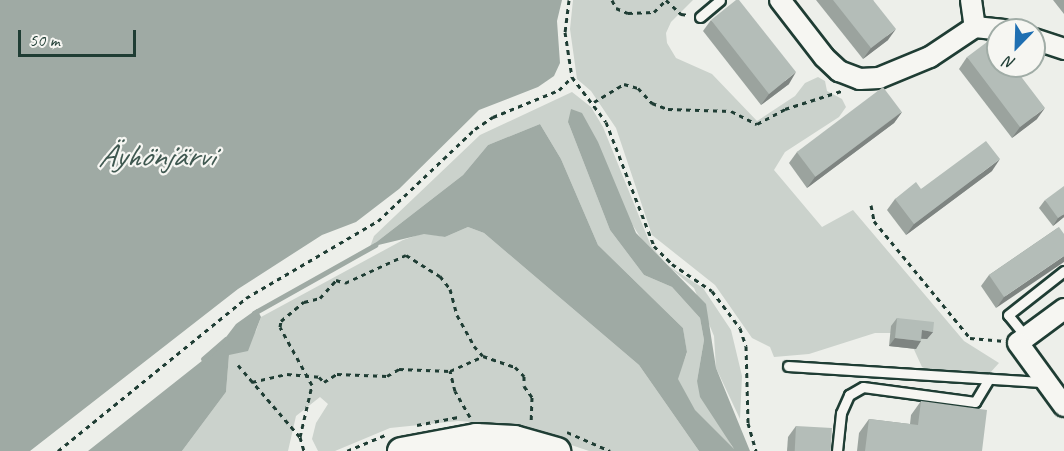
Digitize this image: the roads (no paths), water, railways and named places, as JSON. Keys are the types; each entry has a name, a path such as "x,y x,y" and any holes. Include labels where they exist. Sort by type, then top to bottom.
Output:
{"main road":[{"path":"401,451 476,437 514,439 556,451"}],"street":[{"path":"780,0 824,57 839,71 860,79 879,78 930,57 975,27 986,28"},
{"path":"970,0 975,27"},
{"path":"1046,43 1064,49"},
{"path":"1064,309 1022,340 1046,382 1064,406"}],"lane":[{"path":"700,17 720,0"},
{"path":"1022,340 1008,315 1064,271"},
{"path":"788,366 1046,382"},
{"path":"837,451 841,413 849,395 863,387 975,402 989,379"}],"water":[{"name":"Äyhönjärvi","path":"0,0 562,0 557,21 560,63 554,76 538,87 479,110 399,189 356,222 322,235 238,289 30,451 0,451"},
{"path":"571,109 582,113 598,142 636,233 706,304 716,368 750,451 699,451 639,365 484,233 468,227 445,237 424,234 370,247 463,175 488,145 540,124 561,159 598,245 683,328 687,352 678,379 695,410 734,449 700,397 697,381 704,340 700,318 672,287 644,275 610,230 568,122"},
{"path":"257,309 261,317 248,351 229,355 226,392 182,451 88,451 217,349 236,324"}],"waterway":[{"path":"254,313 375,245"},
{"path":"203,359 226,339"}]}
